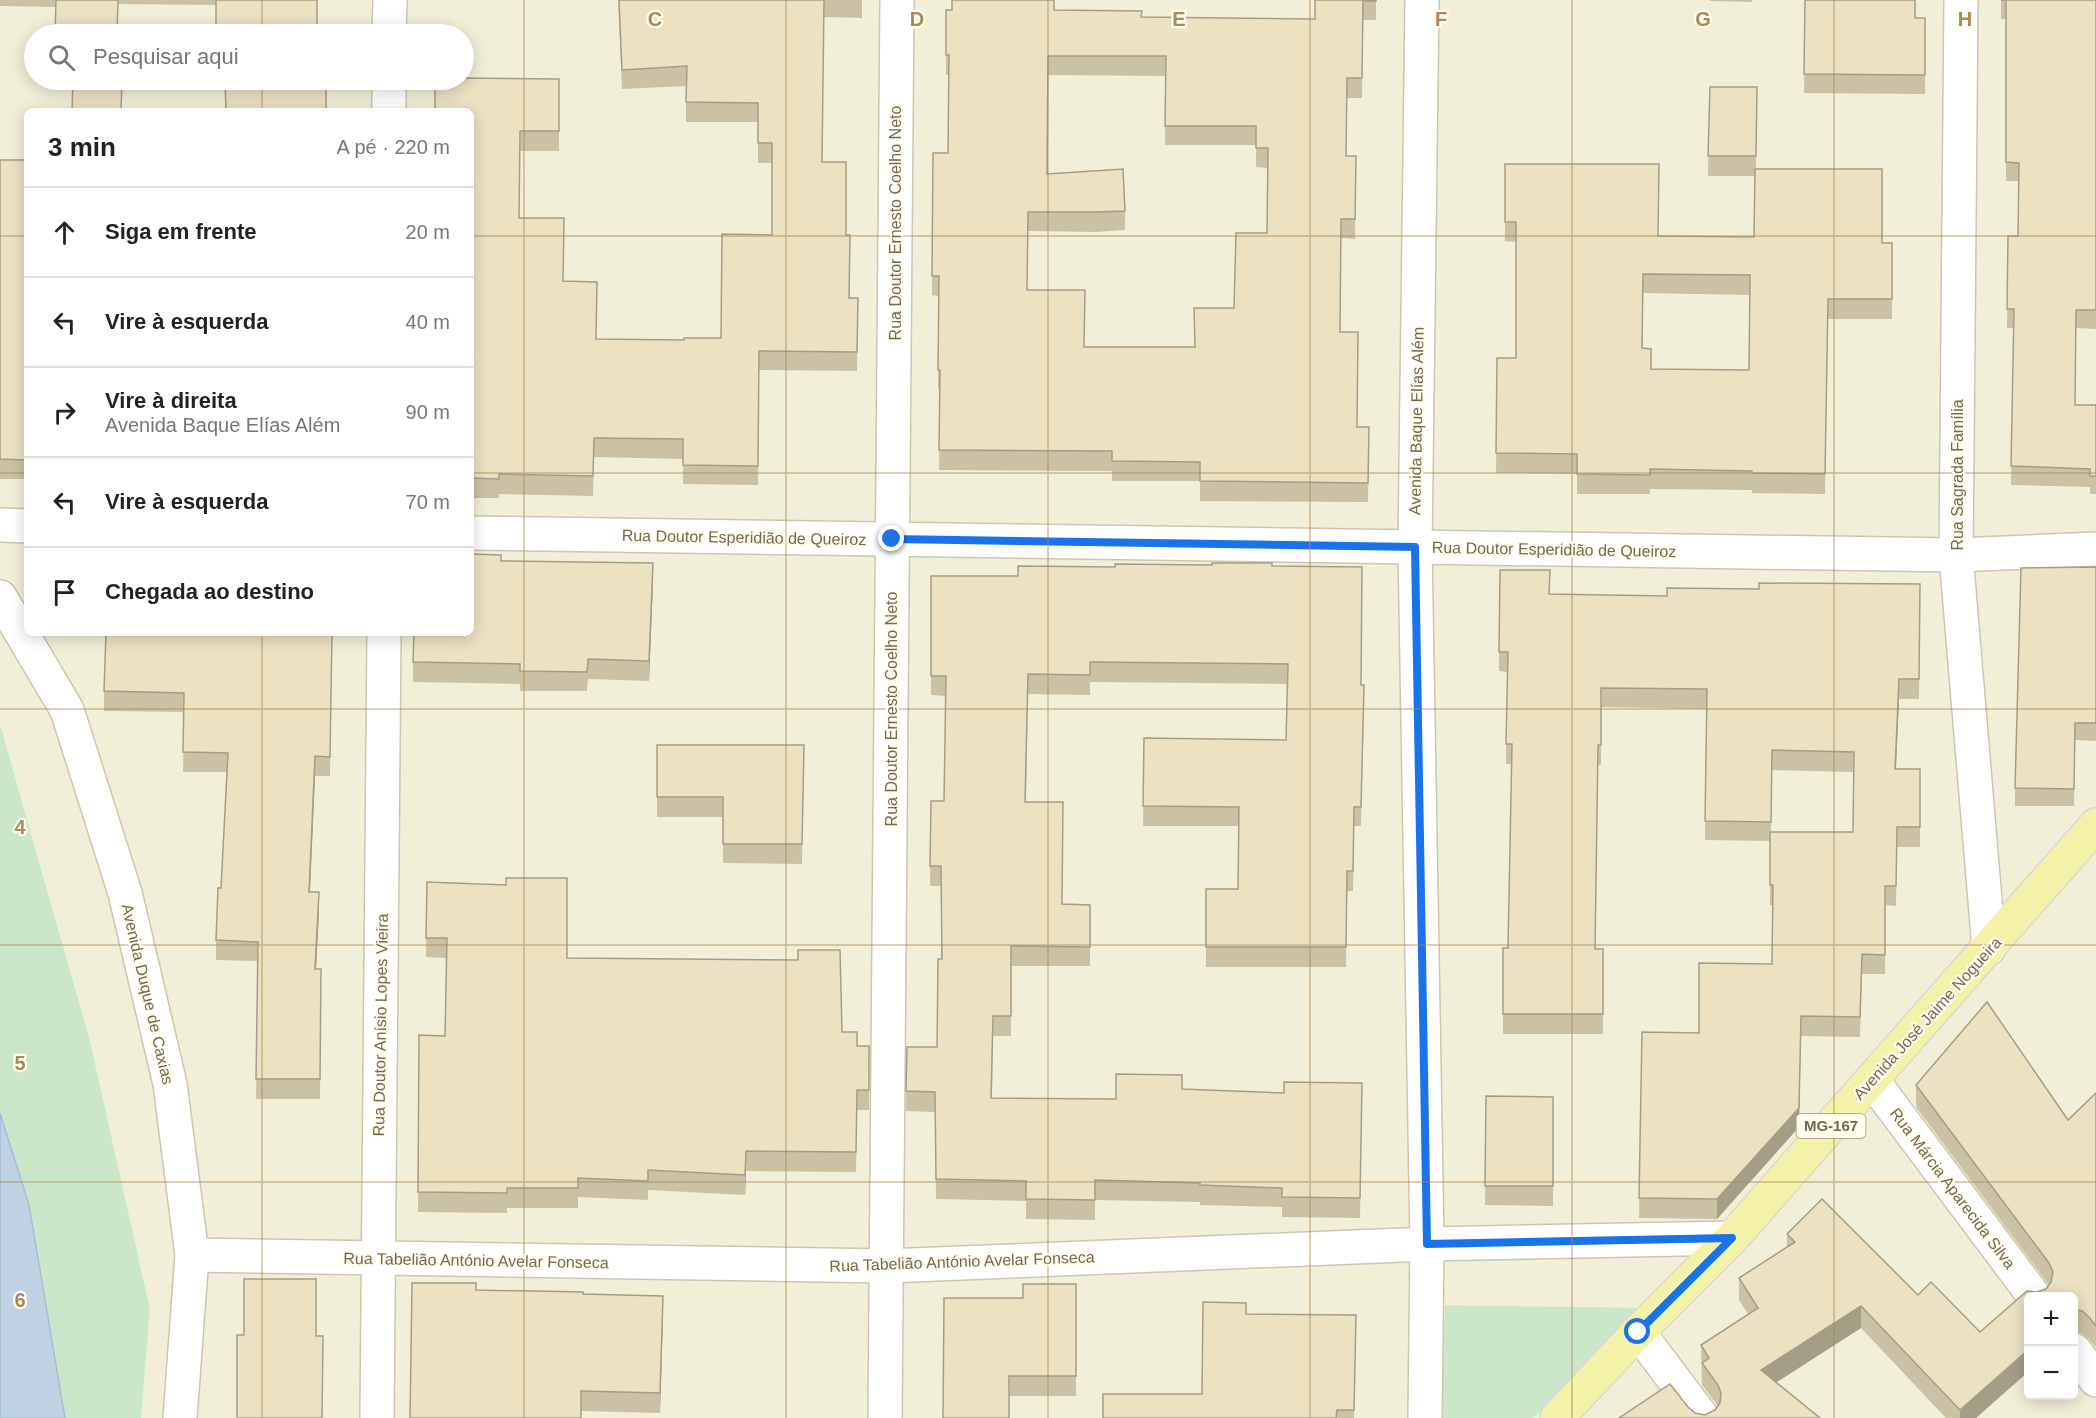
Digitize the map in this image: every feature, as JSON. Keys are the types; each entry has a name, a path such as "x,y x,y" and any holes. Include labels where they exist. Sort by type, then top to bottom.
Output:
{"main road":[{"name":"Avenida José Jaime Nogueira","path":"1557,1418 1638,1332 1732,1238 2096,825"}],"street":[{"path":"389,24 390,0"},
{"name":"Rua Doutor Ernesto Coelho Neto","path":"885,1418 897,0"},
{"name":"Avenida Baque Elías Além","path":"1422,0 1415,547 1427,1244 1425,1418"},
{"name":"Rua Sagrada Família","path":"1961,0 1956,555 1989,948"},
{"path":"389,90 389,108"},
{"path":"0,525 24,526"},
{"name":"Rua Doutor Esperidião de Queiroz","path":"474,533 1956,555 2096,549"},
{"name":"Avenida Duque de Caxias","path":"0,597 67,710 125,893 170,1084 192,1255 180,1418"},
{"name":"Rua Doutor Anísio Lopes Vieira","path":"376,1418 384,636"},
{"name":"Rua Márcia Aparecida Silva","path":"1872,1080 2031,1292"},
{"name":"Rua Tabelião António Avelar Fonseca","path":"192,1255 886,1266 1427,1244 1732,1238"},
{"path":"1638,1332 1703,1418"},
{"path":"2078,1357 2096,1380"}],"shaded area":[{"path":"0,0 2096,0 2096,1418 1533,1418 1652,1309 1446,1305 1442,1418 141,1418 150,1309 90,1041 0,724"}],"green space":[{"path":"0,724 90,1041 150,1309 141,1418 65,1418 29,1205 0,1113"},
{"path":"1445,1305 1653,1308 1533,1418 1442,1418"}],"water":[{"path":"0,1113 29,1205 65,1418 0,1418"}],"building":[{"path":"56,0 118,0 117,24 55,24"},
{"path":"216,0 317,0 317,24 216,24"},
{"path":"619,0 824,0 822,162 846,162 846,235 850,235 849,298 858,298 857,352 759,351 758,466 683,465 683,439 594,438 593,476 499,474 499,479 474,478 474,108 435,108 435,90 474,90 474,78 559,79 559,131 520,131 519,218 564,218 563,281 597,282 596,339 721,338 722,234 772,235 772,143 758,143 758,103 686,102 687,66 622,70"},
{"path":"952,0 1054,0 1054,10 1142,11 1141,17 1315,19 1315,0 1376,0 1363,1 1362,78 1347,78 1346,156 1356,156 1355,219 1341,219 1340,332 1358,332 1357,427 1369,427 1368,483 1200,481 1200,462 1112,461 1112,451 939,450 939,276 932,276 933,153 948,153 949,55 946,55 946,10 952,10","holes":["1048,56 1166,56 1165,126 1256,126 1256,148 1268,148 1267,233 1236,233 1234,308 1194,308 1195,347 1084,347 1085,290 1027,290 1028,212 1125,211 1123,169 1047,174"]},
{"path":"1805,0 1915,0 1915,18 1925,18 1925,75 1804,74"},
{"path":"2006,0 2096,0 2096,310 2076,310 2075,405 2096,405 2096,476 2090,476 2090,469 2011,466 2014,309 2007,309 2008,236 2018,236 2019,163 2006,162"},
{"path":"1710,87 1757,87 1756,156 1708,156"},
{"path":"73,90 122,90 121,108 72,108"},
{"path":"225,90 326,90 326,108 226,108"},
{"path":"0,160 24,160 24,460 0,459"},
{"path":"1505,164 1659,164 1658,236 1754,237 1755,169 1882,169 1882,243 1892,243 1892,299 1828,299 1825,474 1650,469 1650,475 1577,474 1577,454 1496,453 1497,358 1516,358 1516,222 1505,222","holes":["1643,274 1750,275 1749,370 1651,369 1651,349 1642,348"]},
{"path":"474,554 501,555 501,561 653,563 649,661 588,659 587,672 520,671 520,664 413,662 414,636 474,636"},
{"path":"1212,563 1362,567 1361,685 1364,685 1361,807 1354,807 1353,871 1347,871 1346,947 1206,947 1206,889 1238,889 1239,807 1143,806 1144,738 1286,740 1288,664 1090,662 1090,675 1028,674 1025,802 1063,802 1062,904 1090,905 1090,947 1011,946 1011,1016 993,1016 991,1098 1116,1099 1116,1074 1182,1075 1182,1089 1284,1093 1284,1082 1362,1083 1360,1198 1282,1197 1282,1188 1095,1180 1095,1200 1026,1199 1026,1181 936,1179 935,1092 906,1091 907,1047 937,1047 938,959 942,959 941,866 930,866 931,801 944,801 946,676 931,676 931,576 1018,576 1018,566 1115,567 1115,564 1212,565"},
{"path":"2096,567 2096,723 2075,723 2074,789 2015,788 2021,568"},
{"path":"1500,570 1550,570 1549,594 1667,596 1667,588 1759,589 1759,583 1920,584 1919,679 1899,679 1895,769 1920,769 1920,827 1897,827 1896,886 1885,886 1885,955 1862,954 1860,1017 1801,1016 1799,1108 1717,1199 1639,1198 1642,1032 1699,1033 1699,963 1772,964 1773,885 1770,885 1770,832 1853,832 1854,752 1772,750 1771,822 1705,821 1707,689 1601,688 1595,949 1603,949 1603,1014 1503,1014 1503,948 1508,948 1512,744 1506,744 1508,652 1499,652"},
{"path":"106,636 332,636 330,757 315,756 309,892 319,892 315,969 321,969 320,1079 256,1079 258,942 216,940 228,753 183,752 184,693 104,691"},
{"path":"657,745 804,745 802,844 723,844 723,797 657,797"},
{"path":"506,878 567,878 567,958 798,960 798,950 840,950 842,1032 857,1032 857,1046 869,1046 869,1090 857,1090 856,1152 746,1151 745,1175 648,1170 648,1181 578,1178 578,1188 507,1188 507,1193 418,1192 419,1035 445,1036 447,938 426,938 427,882 506,885"},
{"path":"1987,1002 2068,1120 2096,1093 2096,1326 2089,1317 2078,1310 2078,1292 2037,1292 2046,1289 2051,1282 2053,1272 2049,1263 1916,1085"},
{"path":"1486,1096 1553,1097 1553,1186 1485,1186"},
{"path":"1822,1199 1918,1295 1931,1282 1980,1332 2024,1294 2024,1354 1960,1410 1861,1306 1761,1370 1820,1418 1619,1418 1670,1384 1695,1413 1705,1415 1715,1410 1720,1403 1721,1393 1702,1363 1709,1358 1701,1345 1758,1308 1739,1278 1795,1242 1787,1234"},
{"path":"244,1279 316,1279 316,1336 323,1336 322,1418 237,1418 237,1335 244,1335"},
{"path":"412,1283 476,1283 476,1290 663,1296 660,1393 581,1391 581,1418 410,1418"},
{"path":"1023,1284 1076,1284 1076,1376 1009,1376 1009,1418 943,1418 944,1298 1023,1298"},
{"path":"1203,1302 1246,1303 1246,1314 1356,1315 1354,1410 1337,1410 1336,1418 1103,1418 1103,1394 1202,1394"}],"route":[{"path":"892,539 1415,547 1427,1244 1732,1238 1638,1332"}]}
